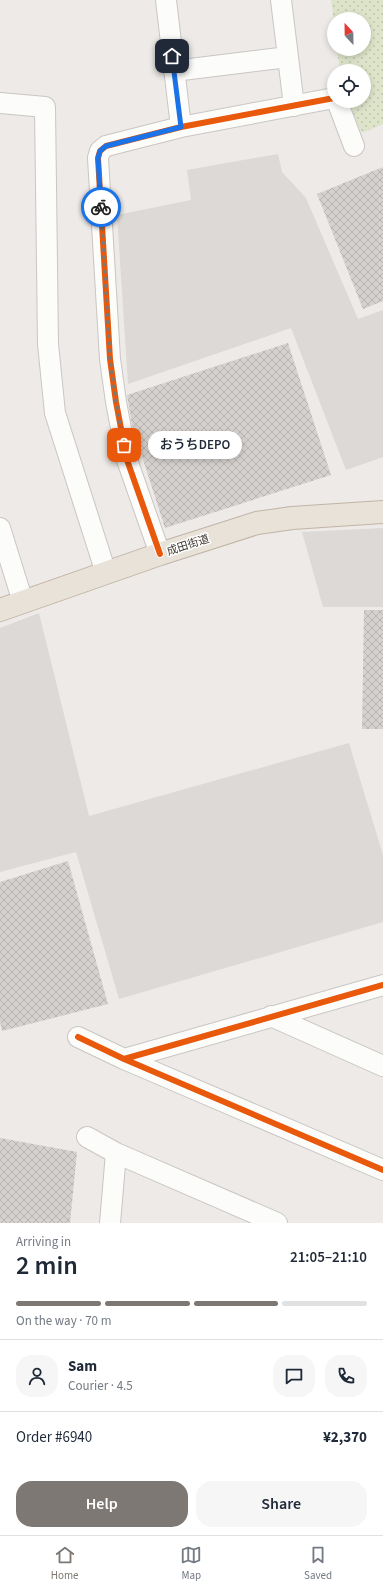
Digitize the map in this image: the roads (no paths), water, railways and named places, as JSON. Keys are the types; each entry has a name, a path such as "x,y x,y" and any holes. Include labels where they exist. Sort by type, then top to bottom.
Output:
{"highway":[{"name":"成田街道","path":"0,610 160,554 257,523 292,518 383,512"}],"street":[{"path":"166,0 181,127"},
{"path":"281,0 294,106"},
{"path":"174,71 288,57"},
{"path":"160,554 127,460 116,402 109,352 98,158 100,151 106,146 181,127 327,99"},
{"path":"0,102 45,107 48,344 56,413 106,573"},
{"path":"340,108 354,146"},
{"path":"0,528 23,602"},
{"path":"124,1059 383,985"},
{"path":"271,1016 383,1066"},
{"path":"78,1037 124,1059 383,1170"},
{"path":"87,1137 116,1153 277,1223"},
{"path":"110,1223 116,1153"}],"place":[{"name":"おうちDEPO","path":"124,445"}]}
